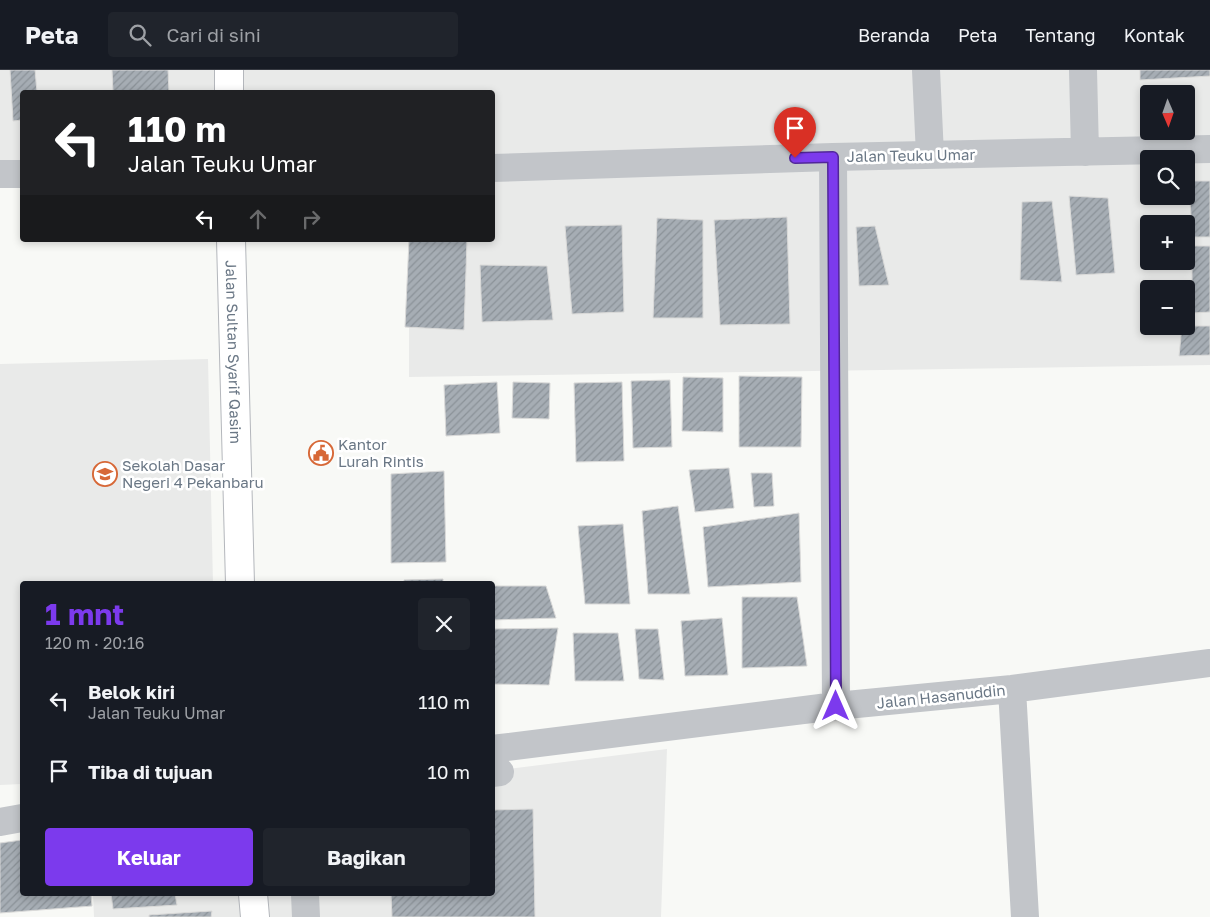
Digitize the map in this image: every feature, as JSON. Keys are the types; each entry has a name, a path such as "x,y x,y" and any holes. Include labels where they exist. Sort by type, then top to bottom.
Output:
{"main road":[{"path":"229,70 229,90"},
{"name":"Jalan Sultan Syarif Qasim","path":"231,242 240,581"},
{"path":"253,896 254,917"}],"street":[{"path":"926,70 930,155"},
{"path":"1083,70 1085,152"},
{"name":"Jalan Teuku Umar","path":"495,168 833,157 1210,149"},
{"path":"833,157 836,706"},
{"path":"0,174 20,174"},
{"name":"Jalan Hasanuddin","path":"495,765 836,706 1012,688 1210,663"},
{"path":"1012,688 1025,917"},
{"path":"0,822 20,818"},
{"path":"305,896 306,917"}],"shaded area":[{"path":"0,70 1210,70 1210,365 409,377 409,242 495,242 495,90 20,90 20,186 0,186"},
{"name":"Sekolah Dasar Negeri 4 Pekanbaru","path":"208,359 213,581 20,581 20,784 0,785 0,364"},
{"path":"667,749 661,917 94,917 93,896 495,896 495,771"}],"building":[{"path":"10,70 35,70 37,90 20,90 20,120 13,121"},
{"path":"112,70 168,70 169,90 113,90"},
{"path":"1140,70 1210,70 1210,76 1140,80"},
{"path":"1195,181 1210,181 1210,237 1195,237 1195,215 1191,215 1190,205 1195,205"},
{"path":"1069,196 1108,198 1115,273 1076,275"},
{"path":"1052,201 1062,282 1020,280 1022,202"},
{"path":"787,217 790,324 720,325 714,220"},
{"path":"657,218 703,220 703,318 653,318"},
{"path":"622,225 624,312 572,314 565,226"},
{"path":"875,226 889,285 859,286 856,227"},
{"path":"409,242 467,242 464,330 405,327"},
{"path":"1195,246 1210,246 1210,312 1195,313 1195,280 1192,280 1192,270 1195,270"},
{"path":"480,265 547,266 553,320 482,322"},
{"path":"1195,326 1210,326 1210,355 1179,356 1181,335 1195,335"},
{"path":"739,376 802,377 801,447 739,447"},
{"path":"683,377 723,378 723,432 682,431"},
{"path":"670,380 672,447 633,448 631,381"},
{"path":"497,382 500,433 446,436 444,385"},
{"path":"513,382 550,383 549,419 512,418"},
{"path":"622,382 624,461 576,462 574,383"},
{"path":"729,468 734,508 695,512 689,470"},
{"path":"444,471 446,562 391,563 391,474"},
{"path":"751,473 772,473 774,506 754,507"},
{"path":"678,506 690,594 648,594 642,511"},
{"path":"799,513 801,582 708,587 703,527"},
{"path":"623,524 630,604 585,604 578,526"},
{"path":"443,579 443,581 404,581"},
{"path":"495,586 546,586 556,618 495,620"},
{"path":"742,597 797,597 807,666 742,668"},
{"path":"722,618 728,675 685,676 681,621"},
{"path":"558,628 549,685 495,684 495,629"},
{"path":"635,629 658,629 664,680 639,679"},
{"path":"573,633 618,633 624,681 575,681"},
{"path":"533,809 535,917 392,917 391,896 495,896 495,810"},
{"path":"20,840 20,896 91,896 92,906 0,913 0,843"},
{"path":"111,896 175,896 177,905 113,909"},
{"path":"212,911 211,917 149,917 149,915"}],"place":[{"name":"Kantor Lurah Rintis","path":"321,453"},
{"name":"Sekolah Dasar Negeri 4 Pekanbaru","path":"105,474"}],"route":[{"path":"795,158 833,157 836,706"}]}
